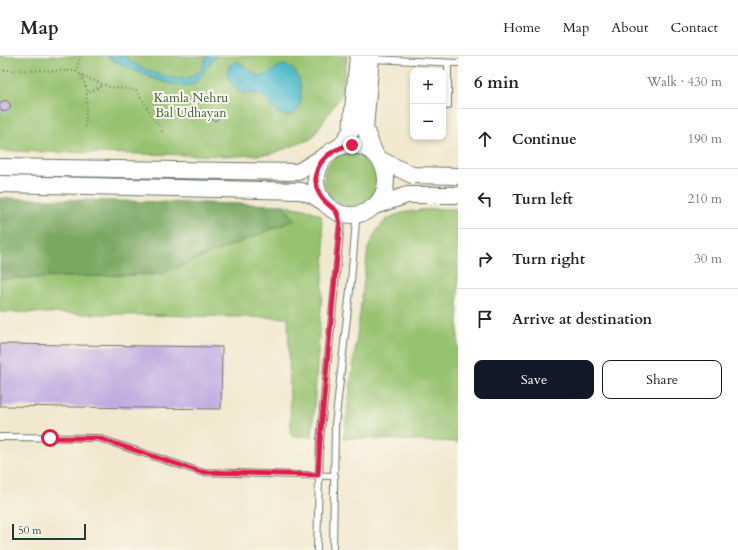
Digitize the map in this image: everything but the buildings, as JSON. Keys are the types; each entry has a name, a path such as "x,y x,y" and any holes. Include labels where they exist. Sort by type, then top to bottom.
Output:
{"main road":[{"path":"330,207 319,194 316,183 317,172 321,162 351,131 364,57"},
{"path":"364,57 365,129 386,174 385,189 381,199 369,210"},
{"path":"0,167 298,172 334,150 352,145 364,147 378,157 412,174 458,176"},
{"path":"0,184 301,191 312,195 330,207 354,215 407,195 458,195"}],"lane":[{"path":"364,57 458,63"},
{"path":"448,63 448,106"},
{"path":"316,550 320,441 340,223 330,207"},
{"path":"333,550 336,425 356,221 369,210"},
{"path":"0,437 98,438 201,472 335,476"}],"path":[{"path":"76,72 80,56"},
{"path":"0,70 76,72 104,85 136,90 163,133"},
{"path":"81,74 87,90 85,128"},
{"path":"86,94 104,85"}],"green space":[{"name":"Kamla Nehru Bal Udhayan","path":"0,56 347,56 342,94 311,139 271,154 238,156 0,151"},
{"path":"346,152 356,152 366,156 374,164 378,174 378,184 374,194 366,202 356,206 346,206 336,202 328,194 324,184 324,174 328,164 336,156"},
{"path":"0,174 296,181 296,185 0,178"},
{"path":"0,198 283,205 295,220 160,274 0,279"},
{"path":"283,205 309,210 321,215 325,251 312,437 291,436 288,318 0,312 0,279 160,274 295,219"},
{"path":"432,209 458,209 458,442 344,438 368,249 373,237 385,221 400,214"}],"water":[{"path":"106,56 127,56 128,60 140,67 165,76 181,79 187,78 201,71 207,56 218,56 210,62 203,75 197,82 184,85 162,81"},
{"path":"236,61 258,76 266,75 282,65 291,68 298,77 301,90 300,103 295,113 283,116 273,108 265,98 253,93 241,93 237,90 227,75 229,66"}],"route":[{"path":"50,438 98,438 201,472 318,475 340,223 336,211 330,208 319,194 316,183 317,172 321,162 328,154 340,147 352,145"}]}
